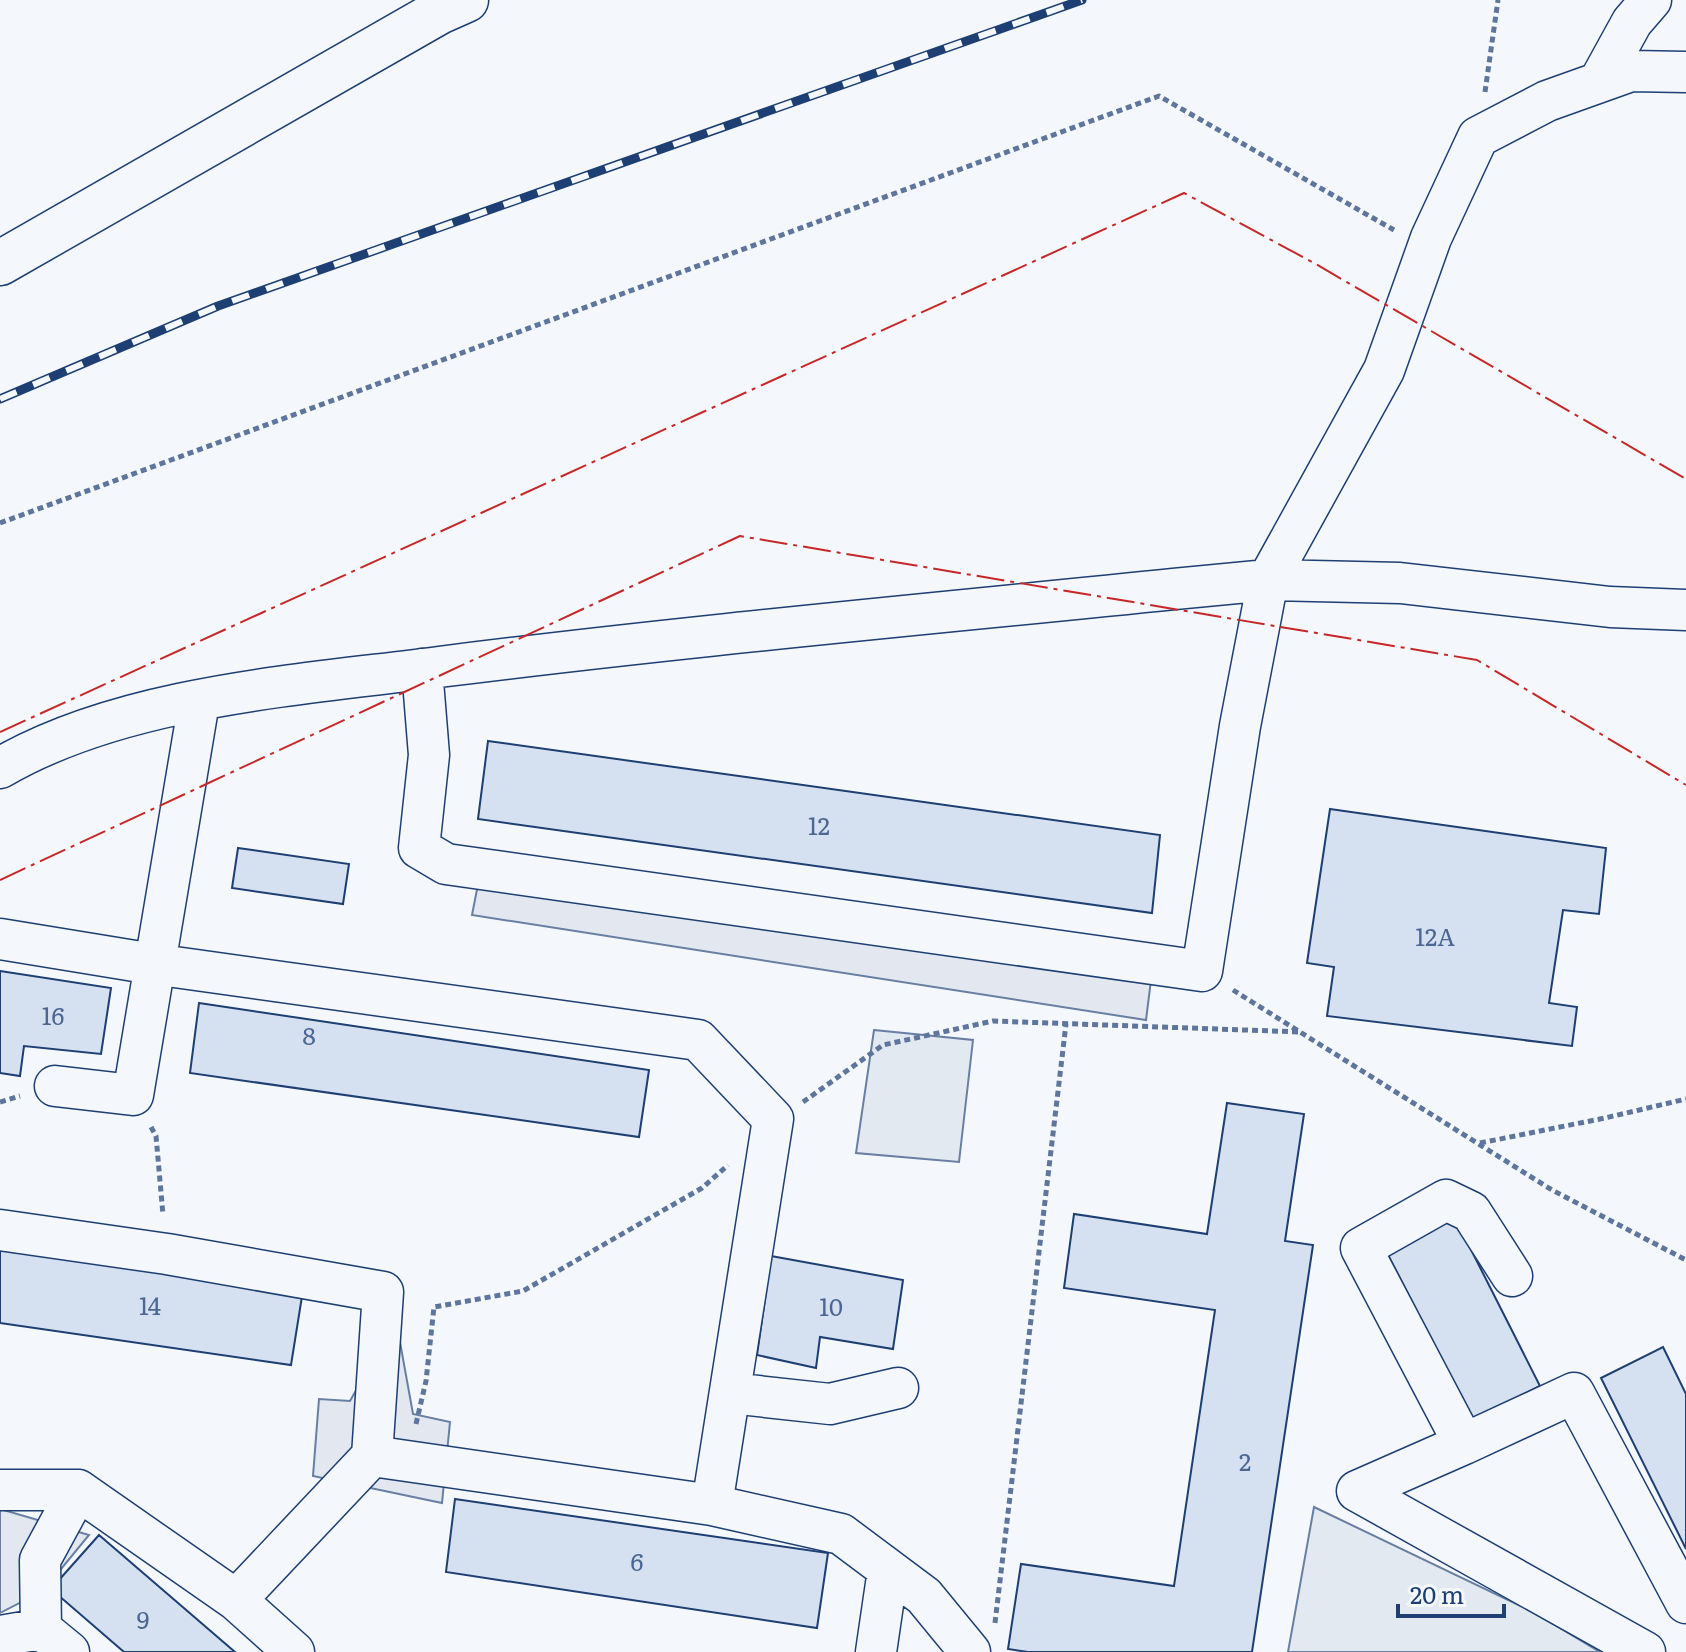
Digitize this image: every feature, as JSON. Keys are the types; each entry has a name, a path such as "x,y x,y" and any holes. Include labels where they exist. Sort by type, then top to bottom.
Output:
{"main road":[{"path":"0,263 439,12 466,0"}],"street":[{"path":"1599,82 1632,22 1651,0"},
{"path":"422,669 429,755 419,848 446,864 1202,971 1240,726 1268,580 1384,370 1427,249 1478,137 1547,101 1631,71 1686,72"},
{"path":"0,768 85,729 163,708 278,688 603,647 1268,580 1400,583 1610,607 1686,610"},
{"path":"55,1086 133,1095 199,702"},
{"path":"0,939 153,964 698,1040 773,1119 712,1505"},
{"path":"1464,1444 1361,1248 1446,1200 1471,1212 1512,1276"},
{"path":"0,1230 167,1254 383,1292 372,1456 236,1600"},
{"path":"730,1393 830,1404 898,1388"},
{"path":"1645,1652 1357,1491 1574,1393 1686,1603"},
{"path":"372,1456 712,1505 841,1534 982,1644"},
{"path":"0,1490 78,1490 236,1600 294,1652"},
{"path":"0,1636 55,1640 40,1560 78,1490"},
{"path":"876,1652 888,1570"}],"path":[{"path":"1478,137 1498,0"},
{"path":"0,523 1159,96 1427,249"},
{"path":"1202,971 1552,1190 1686,1260"},
{"path":"426,1381 434,1307 523,1291 702,1188 773,1124 883,1045 993,1021 1301,1032"},
{"path":"982,1644 1066,1024"},
{"path":"133,1095 156,1136 167,1254"},
{"path":"1478,1144 1686,1099"}],"shaded area":[{"path":"481,869 1153,964 1146,1020 472,915"},
{"path":"874,1030 973,1040 959,1162 856,1153"},
{"path":"396,1320 413,1414 450,1422 442,1503 313,1476 319,1399 350,1401"},
{"path":"1314,1507 1535,1613 1600,1652 1288,1652"},
{"path":"0,1509 89,1535 43,1591 0,1613"}],"building":[{"path":"488,741 1160,835 1152,913 478,819"},
{"path":"1330,809 1606,848 1599,914 1563,910 1549,1003 1577,1007 1572,1046 1327,1016 1334,967 1307,963"},
{"path":"238,848 349,864 343,904 232,888"},
{"path":"0,971 111,988 101,1054 24,1046 20,1076 0,1073"},
{"path":"199,1003 649,1070 639,1137 190,1073"},
{"path":"1227,1103 1304,1114 1285,1241 1313,1245 1252,1652 1028,1652 1008,1649 1021,1564 1174,1586 1215,1310 1064,1288 1074,1214 1207,1234"},
{"path":"1454,1216 1540,1386 1473,1420 1386,1251"},
{"path":"0,1247 303,1290 291,1365 0,1323"},
{"path":"771,1256 903,1280 893,1349 820,1337 816,1368 757,1355"},
{"path":"1663,1347 1686,1394 1686,1549 1601,1378"},
{"path":"455,1499 828,1553 817,1628 446,1572"},
{"path":"99,1535 235,1652 124,1652 51,1589"}],"railway":[{"path":"0,399 218,306 1082,0"}],"power":[{"path":"0,732 1184,193 1314,263 1686,479"},
{"path":"0,880 740,536 1477,660 1686,785"}]}
